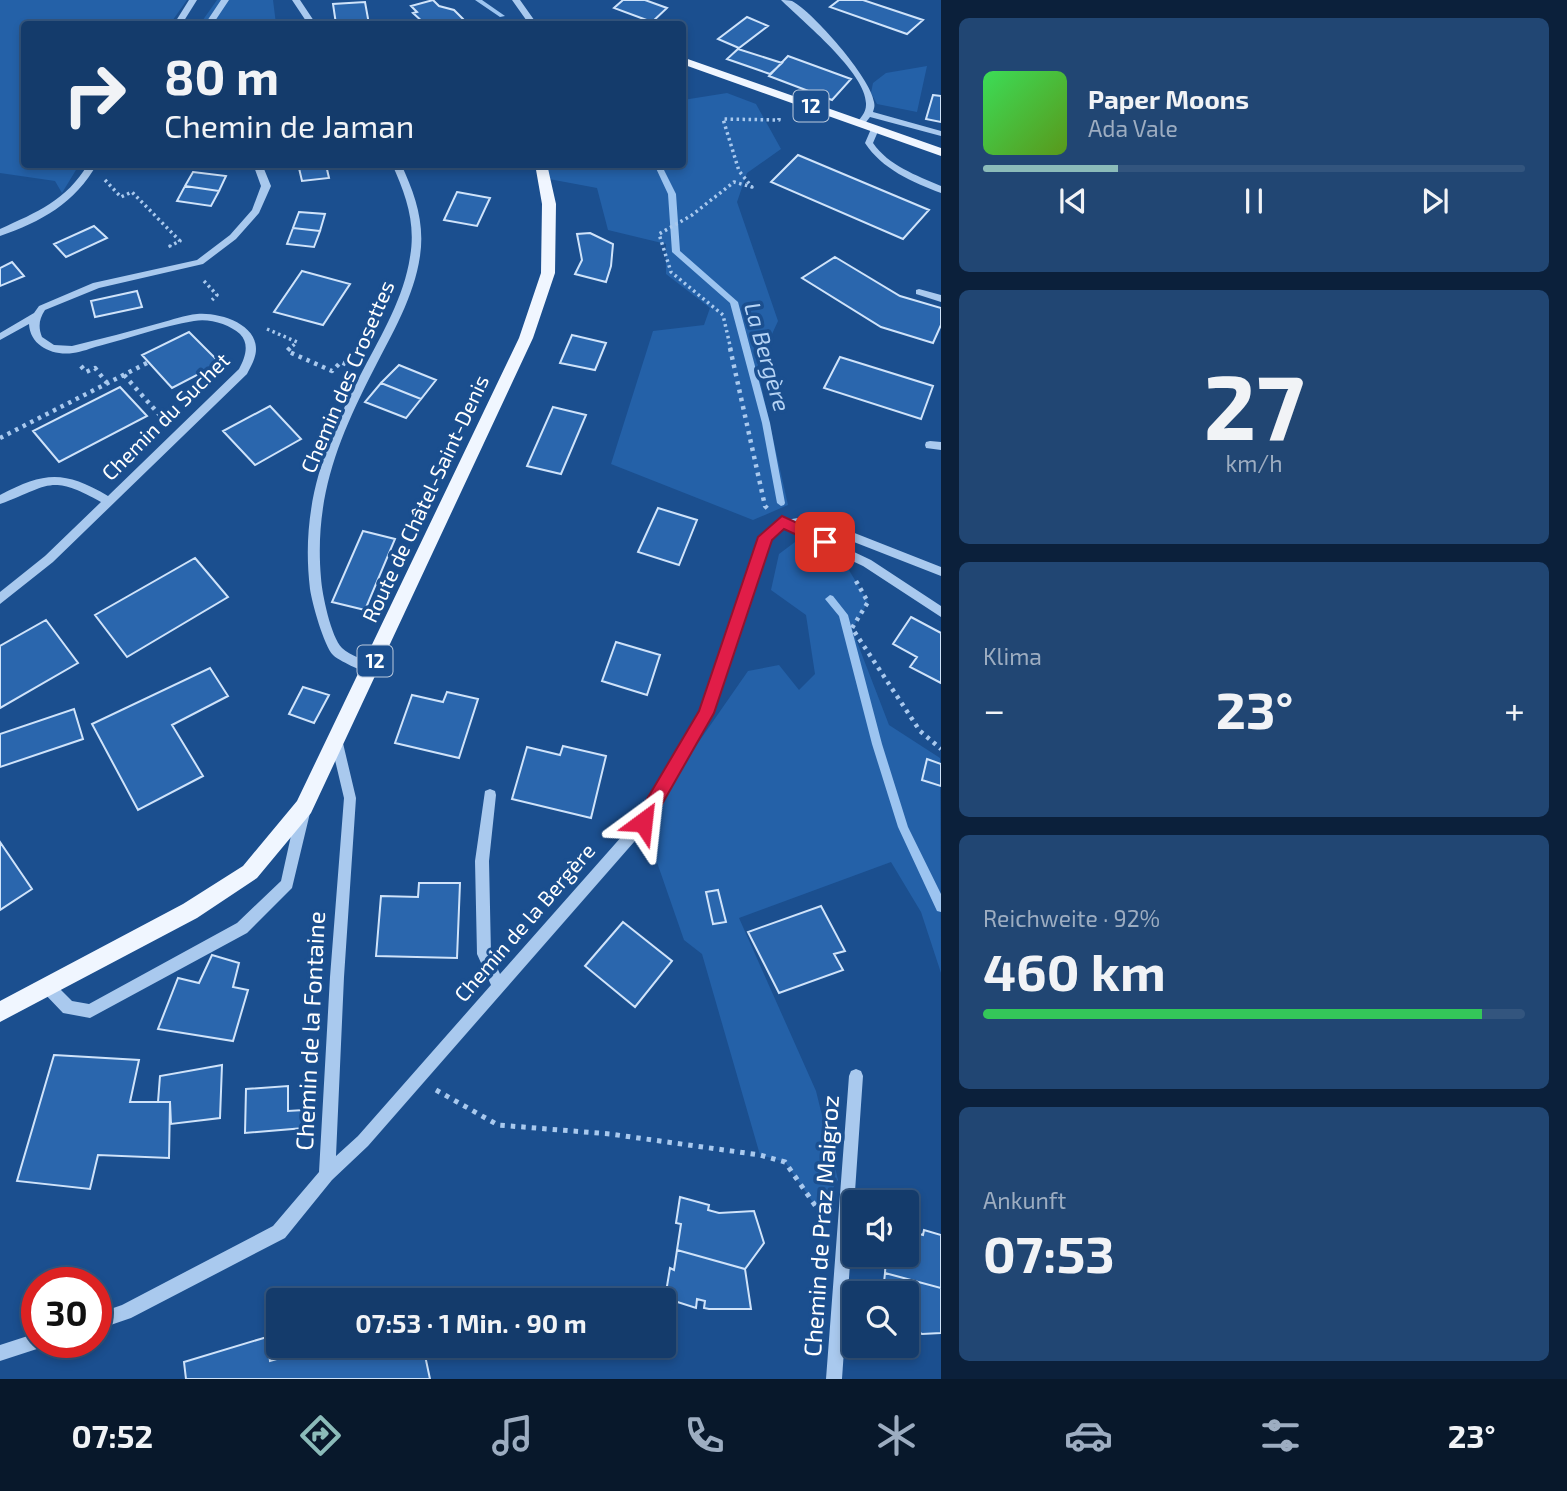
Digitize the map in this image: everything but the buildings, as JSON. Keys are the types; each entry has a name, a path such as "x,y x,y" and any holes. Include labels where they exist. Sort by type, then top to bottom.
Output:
{"main road":[{"name":"12","path":"686,61 940,152"},
{"name":"Route de Châtel-Saint-Denis","path":"0,1012 190,911 250,872 304,807 526,338 548,273 548,204 542,168"}],"street":[{"path":"179,21 193,0"},
{"path":"211,21 225,0"},
{"path":"296,0 310,21"},
{"path":"516,0 531,21"},
{"path":"785,0 808,17 837,50 870,99 869,114 860,124"},
{"path":"869,114 940,134"},
{"path":"875,129 869,143 872,149 893,167 940,190"},
{"path":"0,233 71,197 92,168"},
{"path":"0,337 36,316 42,309 96,285 200,262 233,237 256,211 267,186 259,168"},
{"name":"Chemin des Crosettes","path":"371,669 337,651 320,607 315,555 317,504 327,463 367,374 407,295 417,250 416,212 404,178 396,168"},
{"path":"919,292 940,299"},
{"name":"Chemin du Suchet","path":"0,598 49,559 243,371 248,362 251,345 242,330 233,324 210,317 196,317 82,348 61,350 37,339 33,324 36,316"},
{"path":"0,500 37,481 65,479 108,501"},
{"path":"782,522 804,521 820,524 940,572"},
{"path":"782,522 867,563 940,612"},
{"name":"Chemin de la Bergère","path":"327,1175 363,1140 643,822 706,713 766,537 782,522"},
{"name":"Chemin de la Fontaine","path":"112,1316 279,1232 327,1175 350,798 336,739"},
{"path":"491,795 482,861 484,954 498,985"},
{"path":"48,986 68,1008 90,1011 242,928 287,884 304,807"},
{"name":"Chemin de Praz Maigroz","path":"847,1190 856,1076"},
{"name":"Chemin de Praz Maigroz","path":"834,1379 842,1263"},
{"path":"0,1353 21,1346"}],"path":[{"path":"780,110 779,120 723,119 739,171 752,187 734,182 692,215 659,234 671,272 723,315 762,496 765,506 782,522"},
{"path":"95,168 121,197 132,192 180,241 170,246 217,295 208,303 221,308"},
{"path":"259,325 296,342 287,351 332,371 341,362 367,374"},
{"path":"0,438 147,363"},
{"path":"124,374 168,425"},
{"path":"852,575 869,602 852,628 920,731 940,749"},
{"path":"416,1079 498,1125 610,1134 760,1155 785,1161 819,1211 842,1218"}],"shaded area":[{"path":"0,0 187,0 172,21 21,21 21,168 77,168 62,193 55,181 0,173"},
{"path":"217,0 273,0 276,21 202,21"},
{"path":"927,66 917,112 877,104 871,93 873,83 886,73"},
{"path":"727,93 756,104 781,149 747,173 737,202 778,321 757,367 788,505 753,520 611,464 653,331 704,325 710,308 666,274 666,244 608,230 597,188 549,179 545,168 686,168 686,100"},
{"path":"799,539 837,550 868,602 852,629 889,725 940,758 941,973 921,912 891,862 739,918 816,1091 838,1180 819,1211 785,1162 760,1155 702,954 684,940 643,822 748,671 779,665 799,690 815,674 806,615 771,590 779,554"}],"waterway":[{"name":"La Bergère","path":"478,0 502,16"},
{"name":"La Bergère","path":"659,168 672,194 676,252 734,302 766,423 781,503"},
{"name":"La Bergère","path":"830,599 843,615 877,744 903,827 941,907"}],"route":[{"path":"643,822 706,713 766,537 782,522 825,542"}]}
